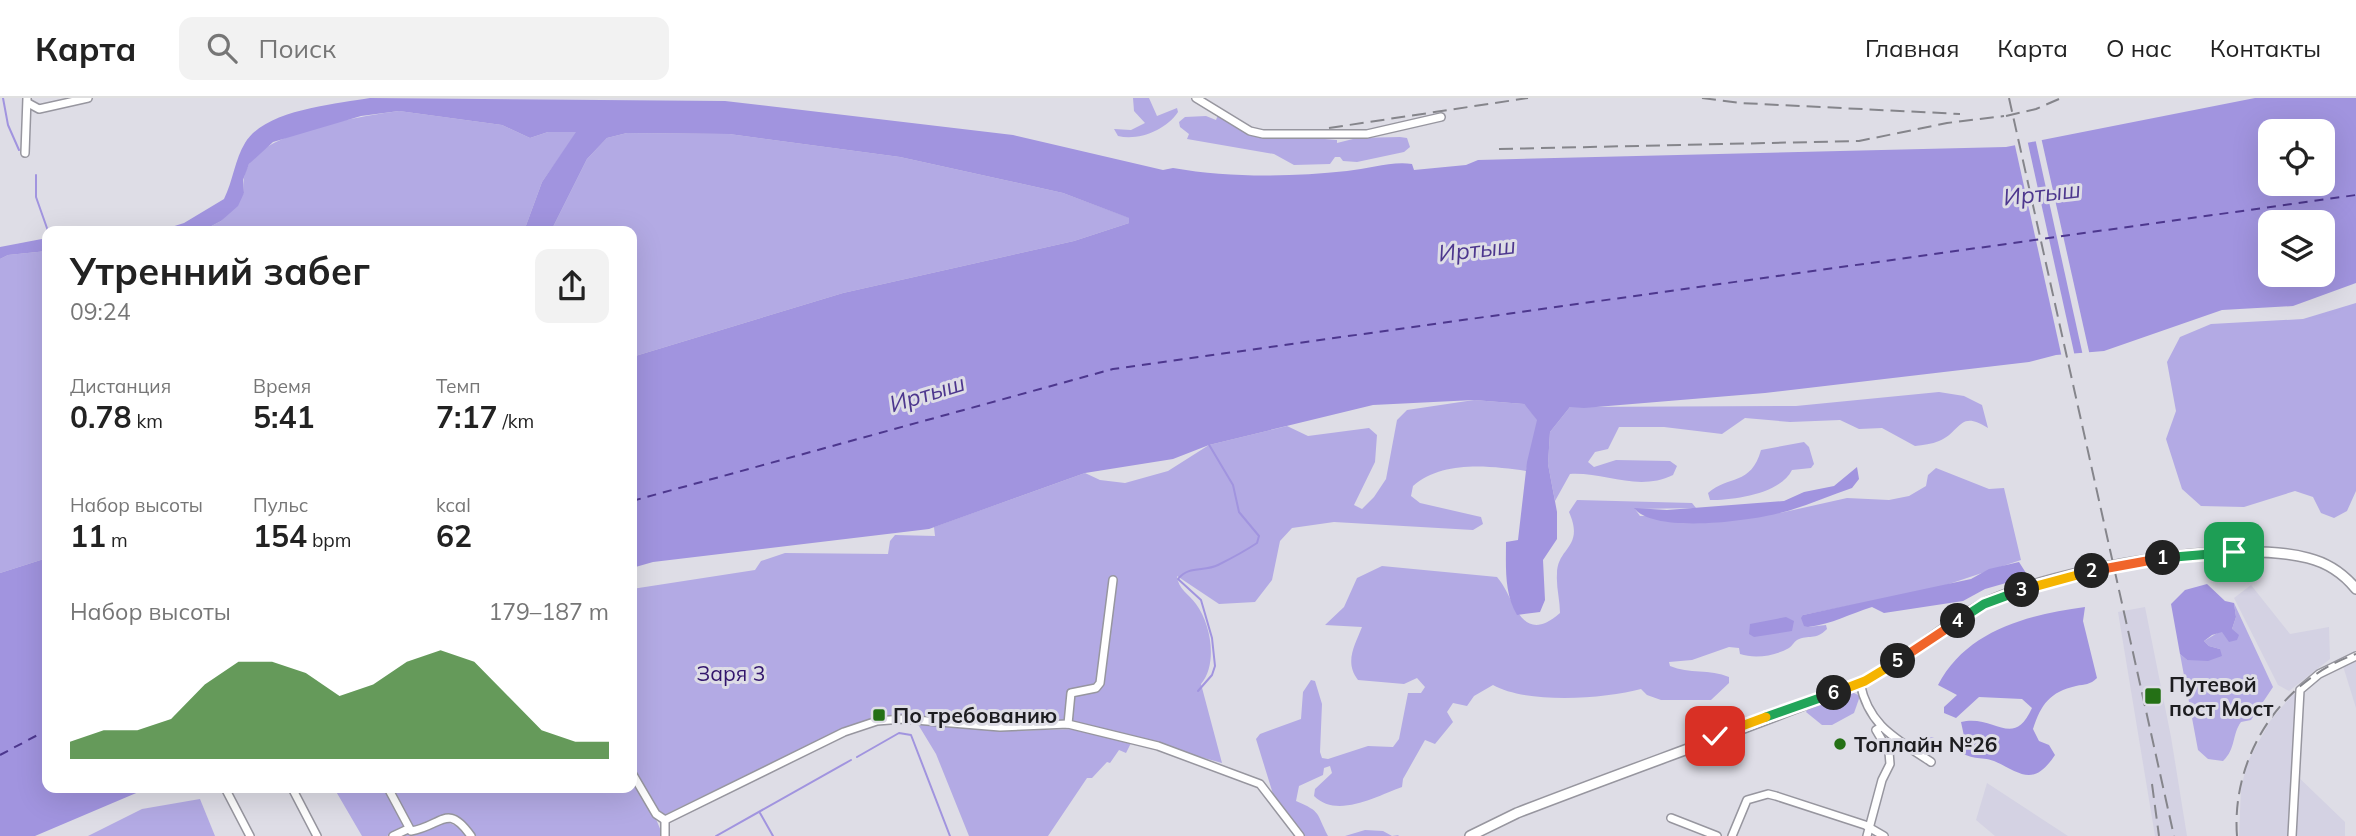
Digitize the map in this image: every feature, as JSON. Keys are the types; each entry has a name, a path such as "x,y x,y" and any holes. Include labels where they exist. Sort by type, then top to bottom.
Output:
{"main road":[{"path":"1469,836 1517,813 1860,683 1984,604 2021,590 2105,568 2198,554 2275,553 2325,564 2341,573 2356,589"}],"street":[{"path":"28,101 39,109 88,98"},
{"path":"1196,98 1250,131 1263,134 1367,134 1441,117"},
{"path":"25,153 28,101"},
{"path":"1068,724 1071,693 1096,688 1100,683 1113,580"},
{"path":"2292,836 2300,690 2319,674 2356,656"},
{"path":"1860,683 1864,705 1879,729 1891,764 1882,780 1868,833"},
{"path":"665,820 830,738 877,721 931,720 1000,727 1068,724 1158,746 1255,781 1264,787 1300,836"},
{"path":"1879,729 1931,762"},
{"path":"637,782 656,814 665,820"},
{"path":"228,793 250,836"},
{"path":"295,793 317,836"},
{"path":"390,793 408,829"},
{"path":"1732,836 1747,800 1768,794 1865,825 1868,833"},
{"path":"393,836 408,829 414,831 451,816 458,819 471,836"},
{"path":"1671,818 1717,836"},
{"path":"665,820 665,836"},
{"path":"1868,833 1884,836"}],"shaded area":[{"path":"2251,585 2290,634 2329,627 2330,659 2289,691 2278,685 2234,598"},
{"path":"2145,607 2171,737 2187,836 2155,836 2118,612"},
{"path":"2356,661 2356,708 2343,666"},
{"path":"2293,694 2297,695 2293,772 2345,822 2345,836 2239,836 2241,789 2247,763 2270,721"},
{"path":"1987,783 2068,836 1995,836 1976,820"}],"green space":[{"path":"1133,98 1149,98 1157,116 1177,108 1178,112 1167,124 1151,133 1135,137 1118,136 1114,129 1131,130 1145,123 1134,111"},
{"path":"399,111 502,125 530,138 548,132 577,132 542,182 526,226 212,226 221,221 244,193 245,173 258,154 274,143 316,127"},
{"path":"1218,115 1251,133 1337,140 1337,143 1357,138 1400,137 1407,138 1410,147 1404,152 1357,162 1343,161 1340,157 1335,157 1330,164 1294,165 1274,154 1187,139 1189,134 1180,127 1179,122 1185,117 1206,116 1216,120"},
{"path":"627,133 729,134 900,157 1063,193 1130,218 1129,223 1074,241 843,293 637,355 637,226 554,226 587,159 607,138"},
{"path":"42,252 42,560 0,573 0,259 8,255"},
{"path":"2356,303 2356,491 2347,511 2334,518 2321,513 2313,497 2295,491 2244,507 2201,506 2182,489 2166,439 2176,411 2167,362 2180,337 2211,324 2303,319"},
{"path":"1939,392 1964,396 1982,405 1988,428 1966,421 1939,441 1915,446 1882,428 1859,429 1840,420 1790,422 1745,418 1722,434 1664,427 1619,427 1608,449 1595,452 1588,462 1594,467 1616,460 1670,461 1677,466 1673,475 1660,480 1634,482 1570,474 1555,501 1548,464 1550,432 1570,407 1796,406"},
{"name":"Заря 3","path":"1474,400 1524,404 1538,420 1526,471 1467,467 1438,472 1413,486 1411,496 1420,503 1481,517 1483,524 1473,530 1334,522 1292,528 1280,541 1272,580 1255,602 1219,604 1177,576 1182,588 1201,612 1209,633 1210,666 1201,684 1222,763 1074,722 1002,724 884,716 833,733 656,819 663,836 474,836 455,814 417,829 408,826 387,836 362,836 337,793 637,793 637,588 755,570 761,561 785,553 888,554 890,541 895,535 935,536 934,527 1085,473 1100,480 1125,483 1168,471 1209,445 1287,426 1308,436 1369,428 1377,435 1375,462 1354,505 1362,509 1386,479 1397,420 1407,410"},
{"path":"1804,442 1809,447 1814,464 1811,468 1792,470 1778,485 1756,494 1710,500 1708,493 1716,487 1745,475 1757,461 1761,450"},
{"path":"1936,468 1989,489 2004,488 2021,560 1937,588 1803,615 1808,627 1826,625 1827,629 1819,635 1801,638 1778,653 1752,656 1740,654 1739,648 1729,647 1692,660 1669,662 1670,666 1677,668 1729,677 1729,683 1711,700 1661,700 1647,695 1641,689 1587,697 1545,697 1507,691 1493,685 1474,696 1467,706 1453,703 1447,712 1453,722 1435,744 1425,740 1403,779 1402,787 1357,804 1334,806 1323,803 1314,796 1315,789 1332,773 1330,766 1324,768 1323,775 1299,786 1296,801 1314,811 1328,836 1304,836 1273,794 1256,739 1260,734 1301,719 1303,692 1311,680 1315,681 1322,704 1320,752 1322,758 1328,759 1368,746 1393,747 1399,739 1408,693 1421,693 1425,687 1417,678 1404,684 1358,680 1351,660 1362,627 1325,625 1344,607 1357,578 1382,566 1497,577 1520,616 1536,625 1547,622 1560,613 1558,565 1572,540 1574,533 1569,512 1577,500 1692,503 1696,508 1635,509 1640,516 1780,513 1847,498 1889,500 1909,496 1926,486 1928,475"},
{"path":"2234,603 2273,687 2251,720 2241,722 2230,752 2223,761 2208,759 2198,750 2180,654 2187,660 2220,649 2209,646 2204,641 2219,632 2232,629 2236,617"},
{"path":"1852,692 1860,696 1854,713 1832,725 1822,725 1806,712 1810,705"},
{"path":"924,724 1003,731 1076,729 1132,741 1126,753 1119,750 1110,763 1107,762 1092,778 1087,778 1048,836 969,836 936,754 919,726"},
{"path":"1926,737 1934,737 1939,746 1937,753 1926,755 1921,750 1921,742"},
{"path":"200,799 215,836 88,836 142,809"},
{"path":"447,822 459,827 466,836 398,836"},
{"path":"1365,830 1383,831 1392,836 1345,836"}],"water":[{"name":"Иртыш","path":"370,98 725,101 1013,135 1163,170 1173,168 1260,176 1325,173 1396,164 1412,164 1414,170 1466,165 1478,160 2006,147 2255,98 2356,98 2356,283 2293,306 2222,310 2104,351 1765,393 1570,407 1550,432 1548,464 1557,512 1557,539 1543,560 1545,600 1540,612 1517,615 1508,589 1506,561 1506,542 1518,540 1527,462 1537,420 1524,404 1474,400 1373,405 1209,445 1173,459 1085,473 929,529 653,562 637,567 637,355 843,293 1074,241 1129,223 1129,218 1063,193 900,157 729,134 627,133 607,138 587,159 554,226 526,226 542,182 576,132 548,132 530,138 502,125 399,111 361,116 273,142 249,164 243,180 244,193 238,206 221,221 212,226 175,226 224,199 239,156 254,132 268,123 301,110"},
{"path":"42,239 42,252 8,255 0,259 0,247"},
{"path":"1857,467 1859,479 1852,488 1798,508 1766,516 1725,522 1681,523 1645,516 1634,508 1667,510 1784,501 1804,492 1834,486"},
{"path":"42,560 42,793 136,793 35,836 0,836 0,573"},
{"path":"2019,562 2026,573 2020,579 1985,589 1963,601 1884,613 1872,607 1808,627 1804,626 1801,618 1803,615 1971,579 1989,569"},
{"path":"2207,584 2225,601 2234,603 2236,617 2232,629 2239,635 2237,640 2229,642 2222,632 2212,635 2204,641 2209,646 2220,649 2222,656 2208,661 2187,660 2180,654 2171,604 2185,590"},
{"path":"2085,607 2083,621 2097,678 2090,683 2059,692 2043,706 2033,729 2039,741 2049,745 2055,755 2047,765 2040,772 2026,775 1994,761 1962,753 1958,749 1959,741 1964,736 1961,722 1984,722 2010,729 2018,727 2032,708 2022,699 1979,697 1956,718 1944,713 1944,707 1957,695 1938,685 1950,666 1982,638 2001,628 2042,615"},
{"path":"1786,617 1794,621 1792,631 1754,637 1749,634 1750,624"}],"pier":[{"path":"2041,137 2090,356 2083,356 2035,138"},
{"path":"2027,139 2075,357 2062,358 2014,141"}],"waterway":[{"path":"3,98 8,125 19,150"},
{"path":"36,175 36,197 46,226"},
{"path":"1198,691 1212,675 1215,666 1212,638 1201,600 1178,579 1187,572 1213,567 1233,557 1257,543 1259,536 1239,512 1233,485 1208,443"},
{"path":"857,757 899,733 911,735 950,836"},
{"path":"716,836 851,760"},
{"path":"760,813 773,836"}],"ferry route":[{"path":"637,500 1113,369 2356,195"},
{"path":"0,755 42,733"}],"railway":[{"path":"1329,128 1528,98"},
{"path":"1702,98 1741,103 1960,114"},
{"path":"2009,98 2174,836"},
{"path":"2006,116 2036,109 2059,99"},
{"path":"1499,149 1859,141 1947,123 2004,116"},
{"path":"2237,836 2237,807 2243,778 2252,751 2266,725 2284,702 2305,682 2329,666 2356,654"},
{"path":"2152,784 2159,836"}],"place":[{"name":"Путевой пост Мост","path":"2153,696"},
{"name":"По требованию","path":"879,715"},
{"name":"Топлайн №26","path":"1840,744"}],"route":[{"path":"1715,736 1865,681 1984,604 2005,595 2105,568 2149,560 2234,552"}]}
